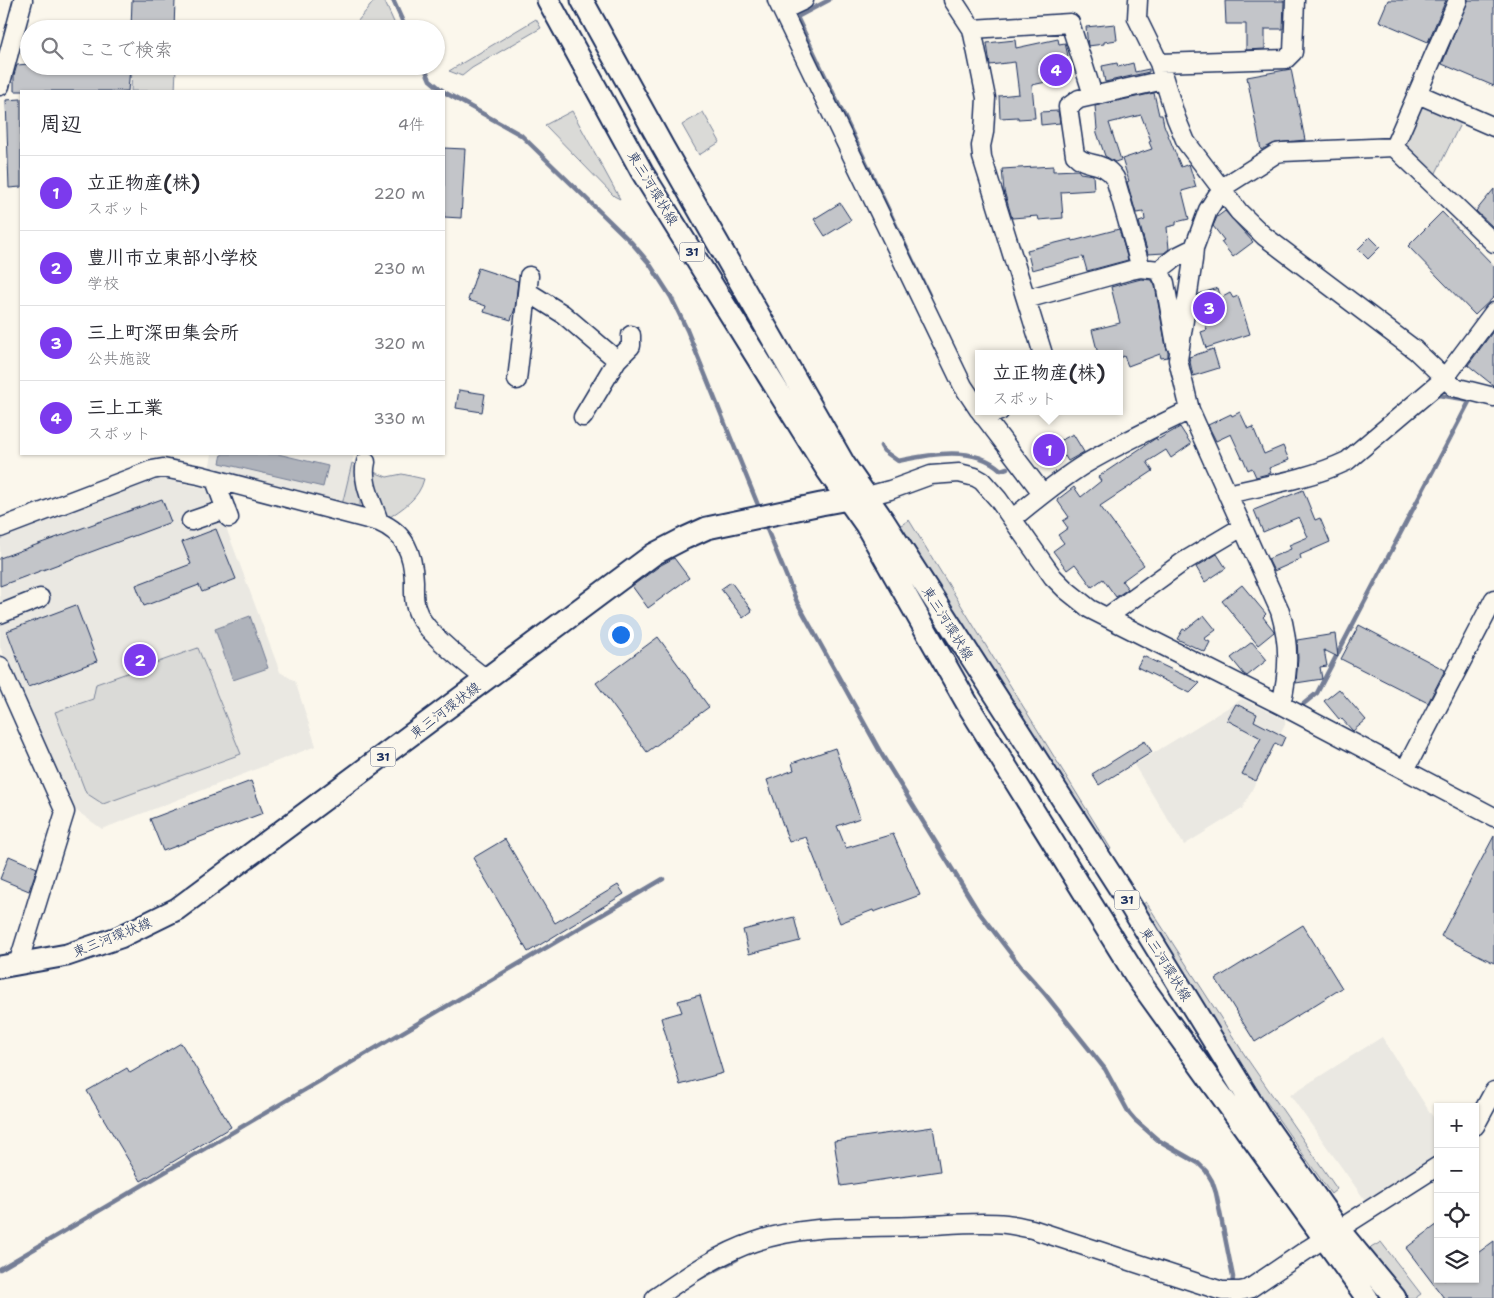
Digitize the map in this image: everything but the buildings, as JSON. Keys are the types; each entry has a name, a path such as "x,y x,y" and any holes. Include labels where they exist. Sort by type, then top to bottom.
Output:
{"main road":[{"name":"東三河環状線","path":"548,0 642,172 757,359 857,497 1122,892 1332,1234 1367,1298"},
{"name":"東三河環状線","path":"585,2 662,147 844,464 866,525 971,710 1139,981 1332,1234 1395,1298"},
{"name":"東三河環状線","path":"9,966 67,955 111,940 177,909 375,764 654,554 708,528 857,497"}],"street":[{"path":"0,86 23,0"},
{"path":"804,0 780,5 963,386 975,400"},
{"path":"953,0 972,29 986,98 984,132 981,146 982,157 1042,350"},
{"path":"1138,0 1137,18 1159,63 1176,118 1186,142 1239,212 1264,236 1415,350 1454,387 1494,397"},
{"path":"1159,63 1286,59 1294,52 1295,0"},
{"path":"1394,147 1458,0"},
{"path":"972,29 1070,23 1093,95"},
{"path":"1141,268 1115,178 1111,171 1104,166 1080,160 1075,155 1068,107 1079,99 1093,95 1164,80"},
{"path":"1418,94 1494,127"},
{"path":"1178,360 1194,248 1208,210 1222,188 1277,153 1394,147 1494,243"},
{"path":"1026,299 1141,268 1159,270 1176,257 1194,248"},
{"path":"1159,270 1165,283 1178,360 1190,410 1272,591 1284,626 1288,659 1287,680 1281,705"},
{"path":"517,380 528,284 617,360"},
{"path":"1227,494 1310,476 1329,470 1347,461 1444,379 1494,312"},
{"path":"583,417 617,360 631,346 631,335"},
{"path":"1012,519 1083,466 1128,440 1190,410"},
{"path":"988,415 1043,494"},
{"path":"366,462 364,469 367,486 379,522"},
{"path":"0,528 152,470 163,468 379,522 391,527 399,534 409,550 414,571 414,602 419,616 430,630 486,679"},
{"path":"857,497 890,490 931,475 959,473 975,477 982,481 998,499 1045,567 1064,588 1090,609 1281,705 1494,817"},
{"path":"191,522 228,513 215,480"},
{"path":"1107,617 1182,562 1242,527"},
{"path":"0,614 40,598"},
{"path":"1405,770 1494,599"},
{"path":"0,666 65,812 9,966"},
{"path":"1479,1119 1494,1091"},
{"path":"655,1298 695,1271 720,1258 752,1243 779,1234 843,1228 971,1223 1006,1224 1032,1229 1222,1295 1249,1288 1434,1169"}],"shaded area":[{"path":"375,0 384,0 393,20 359,20"},
{"path":"536,19 541,28 472,68 462,76 449,71"},
{"path":"132,75 176,75 175,90 131,90"},
{"path":"1424,103 1462,120 1433,179 1403,149 1419,106"},
{"path":"572,111 620,199 614,196 545,125"},
{"path":"703,112 720,142 699,155 682,125"},
{"path":"212,455 354,455 342,505 209,470"},
{"path":"222,455 282,455 328,466 323,487 220,463"},
{"path":"352,463 358,466 360,510 342,505"},
{"path":"371,471 387,477 402,474 424,479 414,498 387,519 372,485"},
{"path":"160,478 212,490 280,672 295,681 316,746 102,829 70,806 0,647 0,539"},
{"path":"909,520 1111,849 1104,853 1013,709 901,525"},
{"path":"250,616 268,668 233,680 215,629"},
{"path":"198,648 241,754 103,804 86,793 55,712 93,699 96,684"},
{"path":"1242,699 1285,720 1285,725 1242,809 1184,845 1134,765"},
{"path":"1146,902 1248,1060 1337,1189 1331,1194 1241,1066 1139,907"},
{"path":"1382,1037 1434,1119 1434,1161 1367,1203 1290,1095"},
{"path":"1381,1242 1421,1294 1415,1298 1407,1298 1369,1249"}],"waterway":[{"path":"393,0 402,20"},
{"path":"829,0 797,17 929,295"},
{"path":"428,75 430,80 442,90"},
{"path":"445,93 521,135 631,242 649,263 671,297 687,330 760,510"},
{"path":"1301,706 1317,693 1470,400 1438,395"},
{"path":"881,446 884,451 898,461 952,453 978,457 990,462 1001,470 1007,468"},
{"path":"764,522 797,602 882,755 978,911 1021,967 1105,1069 1129,1113 1135,1120 1158,1140 1198,1163 1206,1171 1216,1193 1233,1277 1232,1287"},
{"path":"0,1269 663,879"},
{"path":"698,1279 737,1259"}],"place":[{"name":"三上工業","path":"1056,70"},
{"name":"三上町深田集会所","path":"1209,308"},
{"name":"立正物産(株)","path":"1049,450"},
{"name":"豊川市立東部小学校","path":"140,660"}]}
